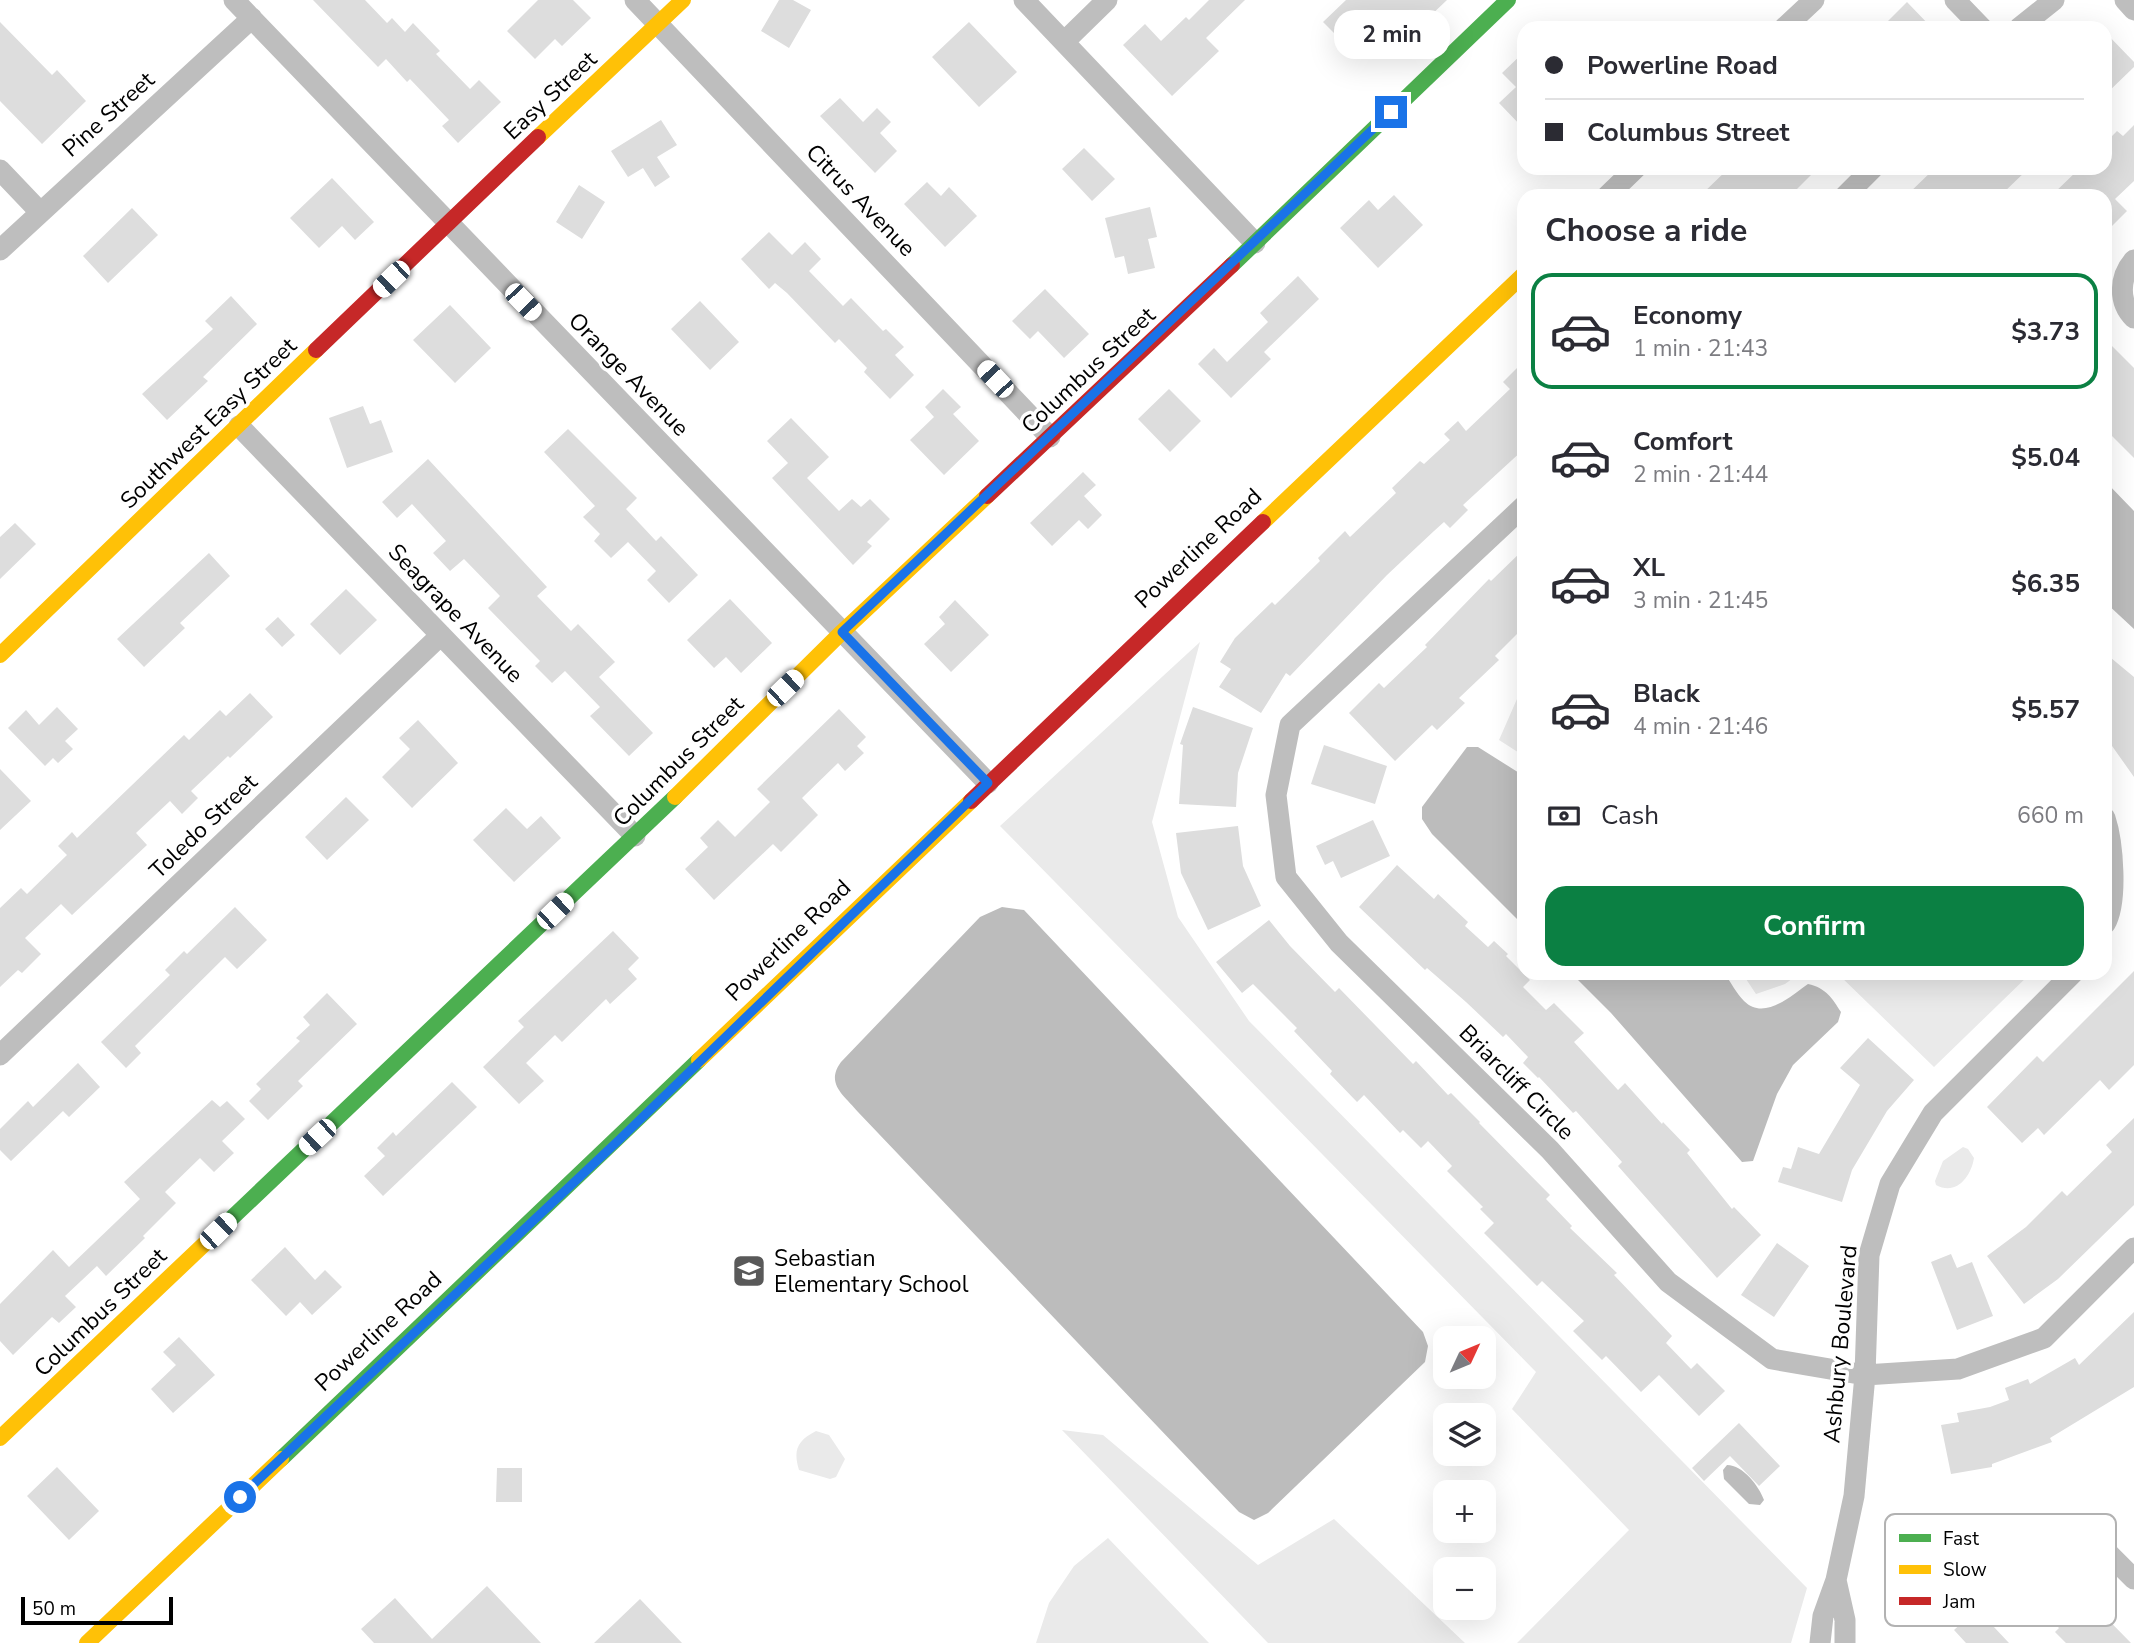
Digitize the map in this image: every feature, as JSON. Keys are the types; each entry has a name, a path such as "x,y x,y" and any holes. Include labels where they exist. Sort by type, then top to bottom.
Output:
{"street":[{"name":"Orange Avenue","path":"234,0 988,783"},
{"name":"Citrus Avenue","path":"635,0 1050,437"},
{"name":"Easy Street","path":"447,224 683,0"},
{"path":"1024,0 1255,243"},
{"path":"1063,42 1107,0"},
{"name":"Columbus Street","path":"0,1438 635,836 842,632 1255,243 1508,0"},
{"path":"1792,21 1814,0"},
{"path":"1955,0 1975,21"},
{"path":"2028,21 2054,0"},
{"path":"2125,0 2134,10"},
{"name":"Pine Street","path":"0,250 252,18"},
{"path":"0,170 40,212"},
{"path":"1614,189 1629,175"},
{"path":"1852,189 1866,175"},
{"name":"Southwest Easy Street","path":"0,655 447,224"},
{"path":"2134,260 2127,267 2121,288 2127,311 2134,318"},
{"name":"Powerline Road","path":"88,1643 620,1139 988,783 1517,281"},
{"name":"Seagrape Avenue","path":"239,426 635,836"},
{"name":"Briarcliff Circle","path":"1517,513 1290,725 1276,795 1286,877 1339,943 1550,1150 1668,1282 1772,1360 1865,1375 1958,1369 2044,1338 2134,1248"},
{"name":"Toledo Street","path":"0,1055 441,635"},
{"path":"2112,856 2112,880"},
{"name":"Ashbury Boulevard","path":"1820,1643 1823,1616 1836,1580 1854,1496 1865,1375 1870,1255 1890,1184 1933,1113 2066,980"},
{"path":"2116,1561 2134,1579"},
{"name":"Ashbury Boulevard","path":"1836,1580 1845,1620 1845,1643"}],"shaded area":[{"path":"2112,488 2134,511 2134,629 2112,609"},
{"path":"1200,642 1152,822 1178,917 1249,1021 1807,1588 1791,1643 1517,1643 1629,1530 1512,1409 1536,1372 1496,1331 1496,1326 1491,1326 1000,826"},
{"path":"1517,699 1517,752 1499,740"},
{"path":"1467,747 1478,747 1517,772 1517,919 1432,834 1422,819 1422,807"},
{"path":"1002,907 1024,910 1423,1332 1428,1346 1425,1362 1268,1513 1254,1520 1239,1512 838,1089 835,1077 841,1062 980,917"},
{"path":"1578,980 1728,980 1744,1001 1752,1007 1760,1008 1769,1008 1786,1000 1808,984 1824,991 1841,1012 1838,1022 1793,1065 1777,1094 1753,1161 1742,1162 1611,1013"},
{"path":"1747,980 1790,980 1785,984 1756,994"},
{"path":"1844,980 2024,980 1934,1067"},
{"path":"1963,1147 1968,1149 1974,1158 1966,1178 1950,1188 1936,1185 1943,1161"},
{"path":"1062,1430 1103,1435 1258,1565 1334,1519 1433,1613 1433,1620 1441,1620 1465,1643 1268,1643"},
{"path":"816,1431 829,1435 845,1459 836,1477 830,1479 799,1470 796,1457 798,1447 804,1438"},
{"path":"1727,1465 1739,1468 1754,1483 1764,1500 1760,1505 1749,1504 1724,1479 1723,1470"},
{"path":"1108,1538 1209,1643 1036,1643 1049,1603 1074,1566"}],"building":[{"path":"313,0 365,0 387,23 392,18 405,32 413,23 440,51 436,54 470,89 479,80 501,102 458,143 442,126 449,120 410,79 407,82 386,59 378,67"},
{"path":"538,0 573,0 591,18 562,46 555,39 535,59 507,31"},
{"path":"779,0 793,0 811,10 789,48 761,31"},
{"path":"1209,0 1245,0 1206,38 1219,51 1172,96 1123,45 1145,24 1161,41 1186,17 1189,20"},
{"path":"1346,0 1447,0 1426,20 1422,15 1388,49 1372,32 1352,51 1323,22"},
{"path":"1907,2 1925,21 1888,21"},
{"path":"0,22 52,75 57,70 86,101 42,144 0,101"},
{"path":"969,22 1017,72 979,107 932,57"},
{"path":"2112,39 2134,62 2134,67 2112,88"},
{"path":"1517,59 1517,122 1499,103 1516,87 1502,73"},
{"path":"840,98 863,122 877,108 891,122 880,133 897,151 875,173 820,116"},
{"path":"661,120 677,145 657,157 670,177 655,187 643,168 628,177 611,151"},
{"path":"2134,125 2134,181 2115,199 2127,211 2112,226 2112,189 2058,189 2073,175 2112,175 2112,136 2117,131 2123,136"},
{"path":"1084,148 1115,179 1092,201 1062,169"},
{"path":"1722,175 1811,175 1797,189 1707,189"},
{"path":"1928,175 2022,175 2007,189 1913,189"},
{"path":"332,178 374,222 355,240 342,226 319,248 290,218"},
{"path":"927,182 941,196 949,187 977,216 945,247 904,204"},
{"path":"579,185 605,202 582,239 556,222"},
{"path":"1394,195 1423,225 1378,268 1340,228 1369,200 1378,210"},
{"path":"1150,207 1157,237 1148,239 1155,268 1128,274 1124,256 1115,258 1105,218"},
{"path":"132,208 158,235 108,283 83,256"},
{"path":"769,232 792,255 805,242 821,259 809,271 843,306 851,298 883,331 886,329 904,347 895,355 914,375 890,399 864,372 867,368 839,339 835,343 787,293 775,283 769,289 741,259"},
{"path":"1298,276 1319,299 1264,352 1271,359 1231,398 1198,364 1214,348 1227,362 1268,322 1260,313"},
{"path":"1045,289 1089,334 1064,358 1038,331 1030,339 1012,321"},
{"path":"231,296 257,324 203,377 208,381 167,420 142,394 213,329 205,321"},
{"path":"700,301 739,342 710,370 671,329"},
{"path":"450,305 491,348 455,383 413,340"},
{"path":"2112,346 2134,368 2134,458 2112,436"},
{"path":"1517,368 1517,455 1463,505 1468,510 1450,528 1444,522 1387,575 1290,676 1286,673 1261,713 1219,687 1231,669 1220,662 1235,638 1272,602 1275,605 1320,561 1318,558 1345,531 1350,537 1396,493 1392,488 1420,461 1424,464 1450,440 1444,434 1458,421 1466,431 1510,389 1503,382"},
{"path":"943,389 961,407 953,414 979,441 944,475 910,440 934,417 925,407"},
{"path":"1169,389 1201,421 1170,452 1138,419"},
{"path":"363,406 370,424 381,420 393,452 347,468 329,418"},
{"path":"791,418 829,457 807,478 839,511 852,499 861,507 870,499 890,519 867,542 872,546 853,565 772,478 788,463 767,441"},
{"path":"568,429 637,498 626,509 656,541 661,536 698,575 669,603 647,580 656,571 628,542 611,558 594,541 600,534 583,517 595,506 544,452"},
{"path":"428,459 547,587 537,596 571,631 578,624 615,662 599,677 653,733 629,756 590,716 600,707 565,671 552,683 535,666 540,661 488,608 500,596 464,559 450,571 433,553 446,541 412,504 397,518 382,502"},
{"path":"1083,472 1096,485 1084,496 1102,515 1088,529 1079,520 1052,546 1030,523"},
{"path":"15,523 36,544 0,579 0,537"},
{"path":"209,553 230,576 180,623 185,628 144,667 117,639"},
{"path":"1517,556 1517,634 1495,656 1499,660 1459,698 1465,703 1437,730 1432,725 1395,761 1349,713 1379,683 1384,688 1427,647 1425,645 1489,579 1491,581"},
{"path":"346,589 377,620 340,655 310,624"},
{"path":"730,599 772,643 741,673 726,657 714,668 687,640"},
{"path":"955,600 989,635 951,672 924,644 945,624 939,617"},
{"path":"278,617 295,635 282,647 265,629"},
{"path":"2112,659 2134,677 2134,777 2112,746"},
{"path":"250,693 273,717 191,791 198,798 182,814 170,801 136,833 147,845 72,915 61,904 25,938 41,954 22,973 18,970 0,987 0,908 21,888 27,894 67,855 58,846 72,832 77,838 184,735 189,740 220,710 226,716"},
{"path":"57,707 78,729 65,741 73,749 58,763 53,758 45,766 8,728 26,710 39,725"},
{"path":"1193,707 1253,728 1238,773 1236,807 1179,804 1183,745 1180,744"},
{"path":"839,709 866,737 857,746 864,753 845,771 838,763 802,798 818,815 781,852 773,844 714,900 685,869 708,847 700,838 718,820 735,837 770,802 757,789"},
{"path":"418,720 458,763 412,808 382,777 410,749 399,738"},
{"path":"1324,745 1387,766 1375,804 1311,784"},
{"path":"0,769 31,801 0,830"},
{"path":"346,797 369,820 327,860 305,837"},
{"path":"506,808 527,829 541,816 561,838 514,882 473,840"},
{"path":"1373,820 1390,856 1341,878 1333,861 1325,865 1316,846"},
{"path":"1238,826 1243,866 1261,906 1208,930 1181,873 1176,833"},
{"path":"1397,865 1434,899 1438,894 1468,922 1465,926 1488,947 1494,941 1508,954 1506,956 1517,967 1517,980 1530,980 1523,987 1546,1010 1554,1003 1584,1033 1574,1042 1618,1090 1625,1083 1662,1124 1663,1122 1690,1150 1687,1153 1732,1209 1734,1207 1761,1235 1717,1278 1618,1166 1622,1162 1576,1111 1573,1113 1523,1063 1528,1057 1506,1034 1503,1037 1427,968 1425,970 1359,907"},
{"path":"235,907 267,940 237,969 225,957 135,1046 141,1053 126,1068 101,1042 170,975 165,970 184,951 187,954"},
{"path":"1269,920 1335,992 1339,988 1413,1064 1416,1061 1448,1095 1451,1093 1480,1122 1550,1195 1546,1199 1572,1226 1570,1228 1617,1273 1614,1275 1672,1336 1666,1343 1691,1369 1697,1363 1725,1391 1699,1416 1659,1375 1641,1392 1606,1356 1602,1360 1573,1331 1584,1321 1542,1281 1537,1286 1484,1233 1494,1223 1480,1209 1483,1207 1447,1171 1452,1166 1428,1141 1421,1148 1403,1130 1400,1133 1364,1095 1357,1102 1294,1031 1297,1028 1253,984 1242,993 1216,962"},
{"path":"613,931 639,958 628,969 637,979 610,1004 606,999 562,1042 555,1035 526,1063 544,1081 519,1104 483,1067 524,1027 518,1021"},
{"path":"2134,971 2134,1065 2109,1090 2100,1080 2044,1135 2038,1128 2022,1143 1987,1107 2037,1056 2043,1062"},
{"path":"327,993 357,1024 298,1081 303,1086 268,1120 249,1101 261,1089 256,1084 300,1041 296,1038 310,1025 303,1017"},
{"path":"1868,1038 1914,1080 1887,1111 1852,1170 1842,1202 1778,1182 1783,1167 1791,1169 1798,1147 1819,1154 1860,1085 1840,1068"},
{"path":"78,1063 100,1087 69,1117 63,1111 11,1161 0,1150 0,1129 28,1101 33,1107"},
{"path":"452,1082 477,1107 383,1196 364,1176 385,1156 377,1148 393,1132 396,1136"},
{"path":"212,1100 220,1107 227,1101 245,1119 222,1141 234,1153 214,1172 200,1158 165,1192 176,1203 143,1236 145,1238 106,1276 97,1266 65,1296 76,1307 59,1323 52,1317 13,1355 0,1341 0,1304 53,1250 69,1267 140,1199 124,1182"},
{"path":"2134,1118 2134,1205 2058,1279 2024,1304 1987,1256 2026,1227 2062,1191 2067,1196 2112,1152 2106,1145"},
{"path":"1777,1243 1809,1266 1774,1317 1741,1295"},
{"path":"285,1247 315,1280 325,1270 342,1287 312,1315 300,1302 286,1316 251,1280"},
{"path":"1951,1254 1957,1268 1972,1262 1993,1316 1957,1330 1931,1262"},
{"path":"2134,1312 2134,1387 2050,1438 2052,1442 1992,1464 1992,1467 1951,1474 1941,1425 1959,1422 1957,1413 1990,1407 2009,1400 2005,1388 2028,1379 2030,1384 2075,1358 2079,1365"},
{"path":"179,1337 215,1375 173,1413 151,1389 176,1365 163,1352"},
{"path":"1739,1423 1780,1466 1759,1486 1730,1456 1704,1481 1692,1468"},
{"path":"57,1467 99,1511 69,1540 27,1496"},
{"path":"497,1468 522,1468 522,1502 496,1502"},
{"path":"487,1586 541,1643 374,1643 361,1629 395,1598 432,1639"},
{"path":"640,1599 682,1643 594,1643"},
{"path":"1958,1626 1993,1626 2009,1643 1966,1643 1954,1630"},
{"path":"2057,1626 2114,1626 2131,1643 2066,1643 2055,1632 2059,1628"}],"traffic: fast":[{"path":"1232,265 1508,0"},
{"path":"216,1233 675,797"},
{"path":"281,1459 699,1060"}],"traffic: slow":[{"path":"538,137 683,0"},
{"path":"1263,522 1517,281"},
{"path":"0,655 316,350"},
{"path":"675,797 842,632 987,496"},
{"path":"699,1060 971,801"},
{"path":"0,1438 216,1233"},
{"path":"87,1643 281,1459"}],"traffic: jam":[{"path":"316,350 538,137"},
{"path":"987,496 1232,265"},
{"path":"971,801 1263,522"}],"place":[{"name":"Sebastian Elementary School","path":"749,1271"}],"route":[{"path":"240,1497 620,1139 988,783 842,632 1391,112"}]}
